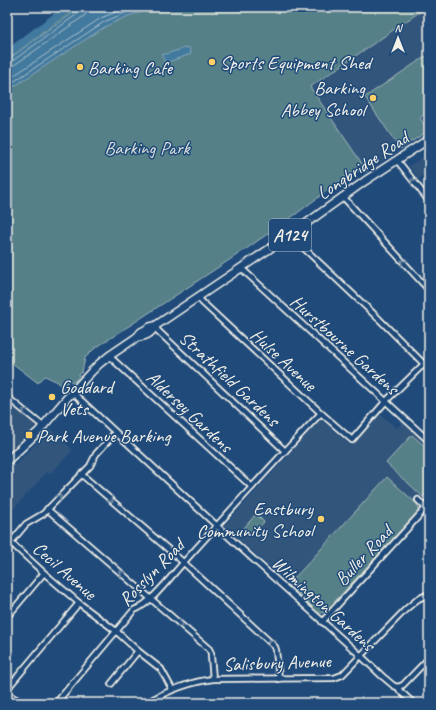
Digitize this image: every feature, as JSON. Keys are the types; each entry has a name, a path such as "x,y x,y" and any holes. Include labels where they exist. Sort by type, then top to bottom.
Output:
{"main road":[{"name":"Longbridge Road","path":"8,459 39,431 72,392 109,356 138,338 141,332 150,326 155,326 290,236 369,178 429,139"}],"street":[{"path":"397,160 429,202"},
{"path":"344,196 429,290"},
{"path":"290,236 379,319 429,369"},
{"name":"Hurstbourne Gardens","path":"241,268 429,441"},
{"name":"Hulse Avenue","path":"198,297 321,413 352,440 386,401"},
{"name":"Strathfield Gardens","path":"155,326 158,331 285,451"},
{"name":"Aldersey Gardens","path":"109,356 252,487"},
{"path":"386,401 429,359"},
{"name":"Wilmington Gardens","path":"72,392 322,622 382,676 394,686 398,687 400,691 413,703"},
{"path":"7,397 43,426"},
{"name":"Rosslyn Road","path":"56,703 134,610 141,608 151,599 183,562 321,413"},
{"path":"7,547 9,541 26,524 43,514 90,466 96,454 115,432"},
{"path":"81,474 183,562 275,647 279,679"},
{"path":"418,500 428,509"},
{"path":"47,509 209,649 211,652 213,679"},
{"name":"Buller Road","path":"322,622 428,509"},
{"name":"Cecil Avenue","path":"9,541 79,603 161,668 172,689"},
{"path":"7,617 44,573"},
{"name":"Salisbury Avenue","path":"146,703 172,689 192,682 213,679 334,678 342,675 406,609 418,599 429,594"},
{"path":"7,689 79,603"},
{"path":"111,684 138,651"},
{"path":"398,687 403,685 429,658"},
{"path":"7,694 23,703"}],"shaded area":[{"name":"Barking Abbey School","path":"424,9 429,28 429,131 367,171 310,87"},
{"path":"429,153 429,172 428,171 419,179 409,166"},
{"path":"17,409 37,424 9,453 7,451 7,420"},
{"name":"Eastbury Community School","path":"380,414 397,428 403,422 429,445 429,495 425,500 421,497 416,503 419,508 418,512 325,612 318,613 289,584 224,526 321,419 351,446"},
{"path":"50,429 70,447 72,451 50,474 47,472 7,516 7,473"}],"green space":[{"name":"Barking Park","path":"73,7 424,7 424,9 310,87 367,171 352,172 246,249 94,349 85,358 82,372 75,381 72,382 69,380 62,389 58,382 45,376 38,383 7,359 7,58 50,27"},
{"path":"429,54 429,110 420,118 428,131 400,149 365,97"},
{"path":"412,435 429,450 429,490 423,497 386,463"},
{"path":"387,477 417,504 419,508 418,512 325,612 318,613 289,584"},
{"path":"256,514 264,522 252,535 244,528"}],"water":[{"path":"81,7 158,7 128,16 106,26 7,91 7,60"},
{"path":"189,47 191,54 165,63 162,55"}],"waterway":[{"path":"7,54 69,7"}],"place":[{"name":"Sports Equipment Shed","path":"212,62"},
{"name":"Barking Cafe","path":"80,67"},
{"name":"Barking Abbey School","path":"373,98"},
{"name":"Goddard Vets","path":"52,397"},
{"name":"Park Avenue Barking","path":"29,435"},
{"name":"Eastbury Community School","path":"321,519"}]}
